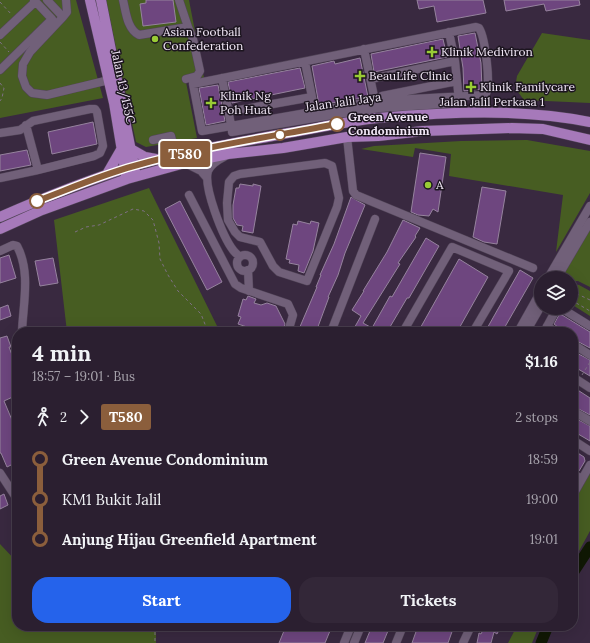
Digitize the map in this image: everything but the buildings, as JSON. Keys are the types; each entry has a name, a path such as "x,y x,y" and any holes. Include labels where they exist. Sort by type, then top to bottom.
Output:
{"main road":[{"name":"Jalan 13/155C","path":"90,0 132,178"},
{"name":"Jalan 13/155C","path":"101,0 119,84 126,148"},
{"path":"116,70 109,80 119,84"},
{"name":"Jalan Jalil Perkasa 1","path":"0,217 107,174 158,160 234,143 459,104 509,113 545,115 590,122"},
{"path":"377,118 364,125 362,129 368,133 378,136"},
{"path":"0,229 42,210 132,178 185,163 228,154 283,148 347,137 378,136 423,131 512,128 543,130 590,140"},
{"path":"107,174 126,148 145,157 158,160"}],"street":[{"path":"47,0 63,17"},
{"path":"66,0 67,12 30,52 23,64 22,76 26,87 32,93 47,95 109,80"},
{"path":"123,0 130,28 140,35 188,27"},
{"path":"179,0 193,39 200,71 197,76 186,78"},
{"path":"0,35 35,1 52,19 0,70"},
{"path":"374,99 459,104 487,94 488,68 482,34 479,28 476,27 449,32 193,84 202,131 231,129 457,81"},
{"path":"449,32 455,61 459,104"},
{"path":"364,49 374,99"},
{"path":"371,79 455,61"},
{"path":"305,62 315,112"},
{"path":"222,78 234,143"},
{"path":"228,112 312,97"},
{"name":"Jalan Jalil Jaya","path":"231,129 380,108 459,104"},
{"path":"0,133 20,130 33,121 95,109 98,112 103,146 100,153 94,156 0,178"},
{"path":"26,125 38,170"},
{"path":"153,140 171,136 176,156"},
{"path":"347,137 353,191 356,195 533,268"},
{"path":"228,154 215,162 208,172 207,178 215,215 233,251 240,257"},
{"path":"185,163 201,171 207,178"},
{"path":"325,163 332,166 339,198 337,207 307,282 279,272 273,266 265,251 260,242 240,237 235,232 228,220 227,204 229,182 234,176 240,174 325,163"},
{"path":"189,195 234,284 249,291 288,304 293,315 289,327"},
{"path":"552,271 590,206"},
{"path":"334,327 375,219"},
{"path":"561,271 590,222"},
{"path":"0,251 13,245 17,246 21,253 26,287 22,327"},
{"path":"405,327 452,247 509,272 477,327"},
{"path":"253,259 265,251"},
{"path":"234,284 244,270 254,265 253,259 247,255 240,257"},
{"path":"240,257 237,264 244,270 249,291"},
{"path":"521,327 534,303"},
{"path":"529,327 536,315"},
{"path":"546,327 553,315"},
{"path":"572,315 590,326"},
{"path":"578,347 590,355"},
{"path":"578,380 590,388"},
{"path":"578,414 590,421"},
{"path":"578,443 590,451"},
{"path":"578,486 590,465"},
{"path":"0,472 12,491"},
{"path":"578,477 582,479"},
{"path":"344,643 349,631"},
{"path":"354,643 359,631"},
{"path":"396,643 401,631"},
{"path":"463,643 469,631"}],"path":[{"path":"0,2 16,20"},
{"path":"0,42 14,56"},
{"path":"0,83 4,88 0,101"},
{"path":"75,232 86,227 99,225 133,209 144,211 153,220 159,243 160,258 168,275 178,291 201,314 206,327"},
{"path":"578,294 590,300"},
{"path":"578,304 590,311"},
{"path":"155,631 155,643"}],"green space":[{"path":"0,0 76,0 103,98 0,118"},
{"name":"Asian Football Confederation","path":"106,0 189,0 204,78 186,82 197,138 146,147 136,142"},
{"path":"542,33 590,40 590,103 524,100 515,88 517,76"},
{"path":"527,140 590,151 590,193 556,252 563,195 449,176 451,154 415,148 413,157 361,149 374,146 461,141"},
{"path":"149,188 218,327 66,327 54,220"},
{"path":"590,229 590,287 578,281 578,271 565,271"},
{"path":"578,285 590,291 590,316 578,308"},
{"path":"590,470 590,531 578,553 578,490"},
{"path":"0,544 12,557 12,631 156,631 156,643 0,643"},
{"path":"514,631 537,631 532,643 508,643"}],"waterway":[{"path":"578,565 590,547"},
{"path":"541,643 546,631"}],"bus line":[{"name":"T580","path":"37,201 107,174 134,166 234,143 337,124"}],"place":[{"name":"Asian Football Confederation","path":"155,39"},
{"name":"Klinik Mediviron","path":"432,52"},
{"name":"BeauLife Clinic","path":"360,76"},
{"name":"Klinik Familycare","path":"471,87"},
{"name":"Klinik Ng Poh Huat","path":"211,103"},
{"name":"Green Avenue Condominium","path":"337,124"},
{"name":"A","path":"428,185"}]}
